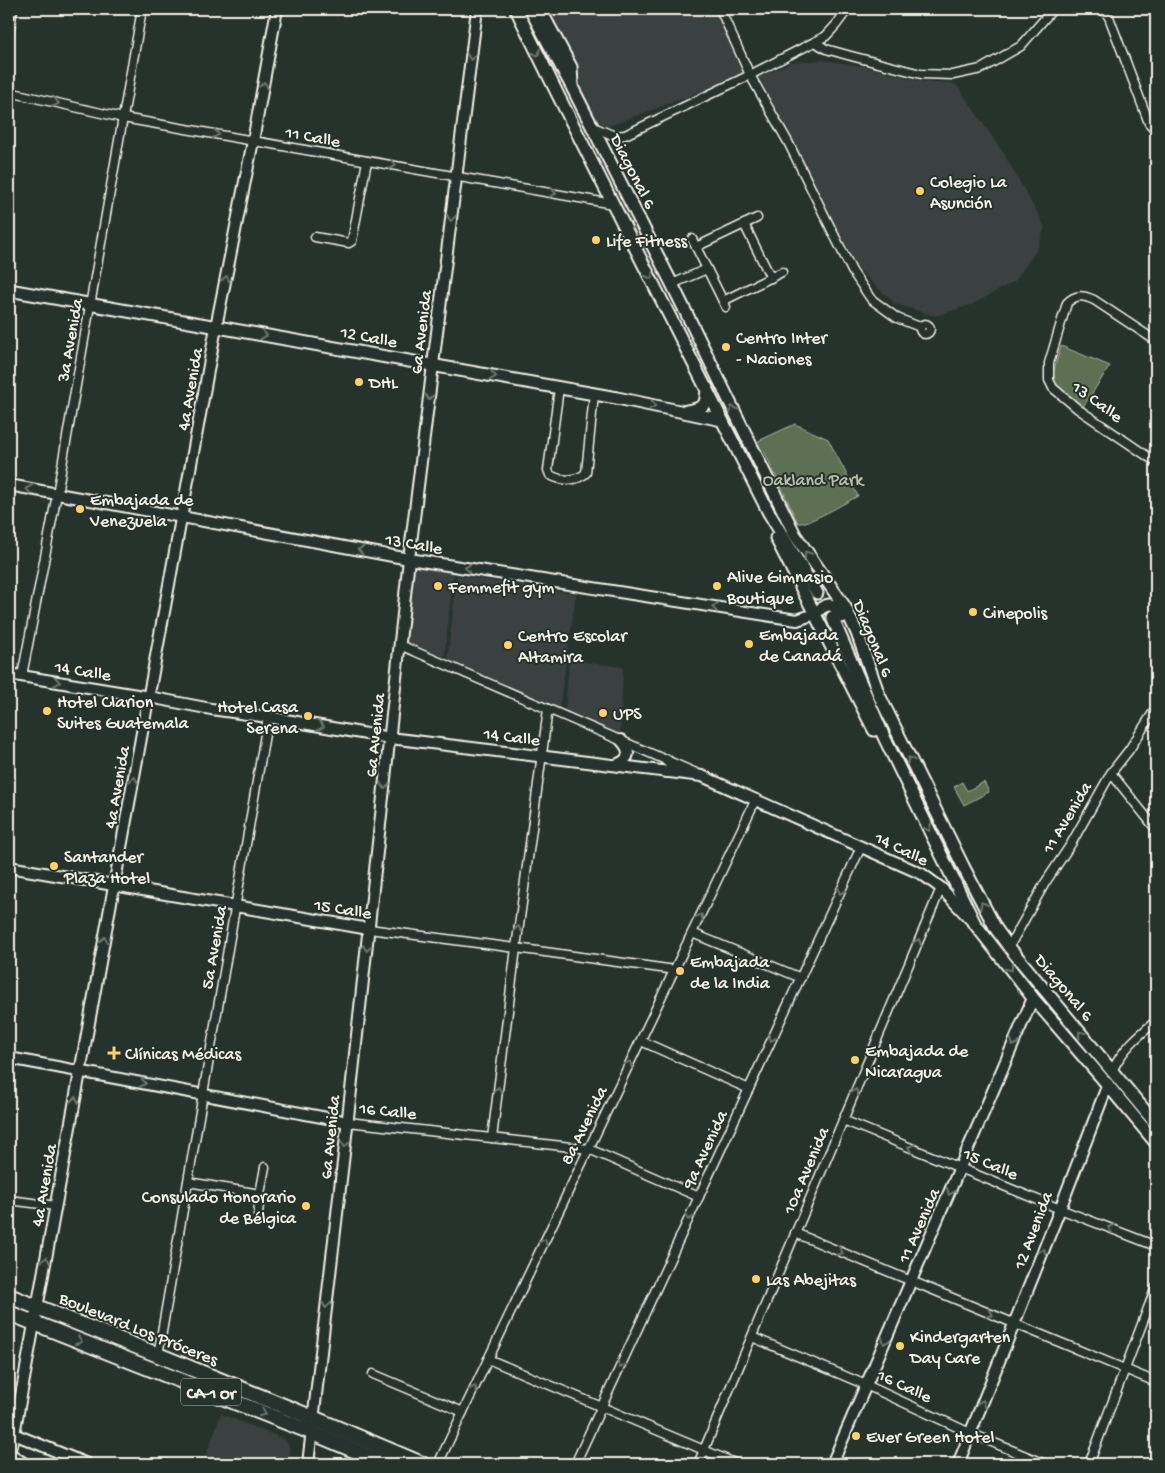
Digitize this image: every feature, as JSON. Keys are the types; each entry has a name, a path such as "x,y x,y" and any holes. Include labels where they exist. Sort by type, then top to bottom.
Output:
{"highway":[{"name":"Boulevard Los Próceres","path":"9,1296 313,1418 422,1464"},
{"name":"Boulevard Los Próceres","path":"9,1312 311,1432 386,1464"}],"main road":[{"name":"Diagonal 6","path":"516,9 769,513 817,593"},
{"name":"Diagonal 6","path":"530,9 572,87 672,284 794,533 845,607 857,633 873,681 963,866 996,929 1156,1124"},
{"path":"540,9 571,67 572,87"},
{"name":"12 Calle","path":"9,290 594,394 722,420"},
{"path":"685,412 699,409 706,401 709,361"},
{"name":"Diagonal 6","path":"769,513 774,534 873,730 884,737"},
{"path":"815,614 825,605 832,605 837,608 866,676 873,681"},
{"name":"Diagonal 6","path":"832,618 884,737 975,924 1033,998 1108,1084 1156,1143"},
{"name":"12 Avenida","path":"1108,1084 1112,1072"}],"street":[{"path":"9,33 13,9"},
{"name":"3a Avenida","path":"22,676 57,494 142,9"},
{"name":"4a Avenida","path":"9,1453 56,1206 216,327 278,9"},
{"name":"6a Avenida","path":"308,1464 348,1122 409,559 477,9"},
{"path":"720,9 750,75 788,142 857,278 871,299 897,318 920,327"},
{"path":"593,128 615,136 625,135 826,36 848,9"},
{"path":"815,42 826,49 921,74 953,75 981,69 1021,46 1053,9"},
{"path":"1103,9 1109,17 1149,123 1156,130"},
{"name":"11 Calle","path":"9,92 123,118 613,204"},
{"path":"315,237 352,242 367,161"},
{"path":"696,247 757,218"},
{"path":"744,224 771,278"},
{"path":"692,238 724,304 782,272"},
{"path":"672,284 707,269"},
{"name":"13 Calle","path":"1156,341 1094,300 1086,296 1078,296 1072,298 1067,304 1048,363 1049,380 1054,388 1078,409 1156,462"},
{"path":"559,388 548,470 550,475 556,478 573,479 581,477 586,473 594,394"},
{"name":"13 Calle","path":"9,485 409,559 797,620 815,614"},
{"path":"797,620 807,613 809,609 808,602"},
{"path":"400,645 702,776"},
{"name":"14 Calle","path":"9,674 149,697 219,711 268,717 390,738 702,776 922,874 941,888 975,924"},
{"name":"11 Avenida","path":"1009,947 1111,773 1129,750 1156,708"},
{"path":"492,1138 548,709"},
{"name":"5a Avenida","path":"158,1355 268,717"},
{"path":"616,765 627,759 628,754 627,748 621,740"},
{"path":"666,760 672,768 667,772"},
{"path":"1111,773 1156,829"},
{"name":"8a Avenida","path":"438,1464 756,799"},
{"name":"9a Avenida","path":"575,1464 861,846"},
{"name":"15 Calle","path":"9,866 369,929 675,970"},
{"name":"10a Avenida","path":"698,1464 941,888"},
{"path":"692,933 800,978"},
{"name":"11 Avenida","path":"832,1464 1033,998"},
{"name":"12 Avenida","path":"1112,1072 1120,1056 1156,1021"},
{"path":"641,1041 749,1089"},
{"name":"16 Calle","path":"9,1058 348,1122 589,1149 699,1197"},
{"name":"12 Avenida","path":"958,1464 1108,1084"},
{"name":"15 Calle","path":"843,1120 1060,1209 1156,1246"},
{"path":"258,1215 264,1167"},
{"path":"188,1182 260,1194"},
{"path":"9,1200 56,1206"},
{"path":"795,1233 1156,1382"},
{"path":"1089,1464 1156,1287"},
{"name":"16 Calle","path":"752,1337 1045,1464"},
{"path":"488,1360 737,1464"},
{"path":"373,1374 463,1412"},
{"path":"14,1434 87,1464"},
{"path":"9,1453 25,1464"}],"shaded area":[{"path":"541,9 718,9 748,74 601,129"},
{"name":"Colegio La Asunción","path":"824,60 867,67 920,81 952,83 959,88 1004,154 1045,227 1037,249 1015,281 973,304 936,316 895,304 854,265 759,77 793,62"},
{"path":"415,564 454,570 444,659 406,642"},
{"name":"Centro Escolar Altamira","path":"457,575 576,594 559,710 447,662"},
{"path":"569,660 623,667 620,734 565,711"},
{"path":"221,1414 284,1439 289,1446 290,1454 286,1464 203,1464"}],"green space":[{"path":"1061,346 1110,366 1081,410 1055,388 1053,373"},
{"name":"Oakland Park","path":"795,424 828,439 858,496 819,517 803,523 798,523 765,453 754,443"},
{"path":"962,782 967,791 984,782 989,792 964,805 954,787"}],"place":[{"name":"Colegio La Asunción","path":"920,191"},
{"name":"Life Fitness","path":"596,240"},
{"name":"Centro Inter - Naciones","path":"726,347"},
{"name":"DHL","path":"359,382"},
{"name":"Embajada de Venezuela","path":"80,509"},
{"name":"Femmefit gym","path":"438,586"},
{"name":"Alive Gimnasio Boutique","path":"717,586"},
{"name":"Cinepolis","path":"973,612"},
{"name":"Embajada de Canadá","path":"749,644"},
{"name":"Centro Escolar Altamira","path":"508,645"},
{"name":"Hotel Clarion Suites Guatemala","path":"47,711"},
{"name":"UPS","path":"603,713"},
{"name":"Hotel Casa Serena","path":"308,716"},
{"name":"Santander Plaza Hotel","path":"54,866"},
{"name":"Embajada de la India","path":"680,971"},
{"name":"Clínicas Médicas","path":"114,1053"},
{"name":"Embajada de Nicaragua","path":"855,1060"},
{"name":"Consulado Honorario de Bélgica","path":"306,1206"},
{"name":"Las Abejitas","path":"756,1279"},
{"name":"Kindergarten Day Care","path":"900,1346"},
{"name":"Ever Green Hotel","path":"856,1436"}]}
